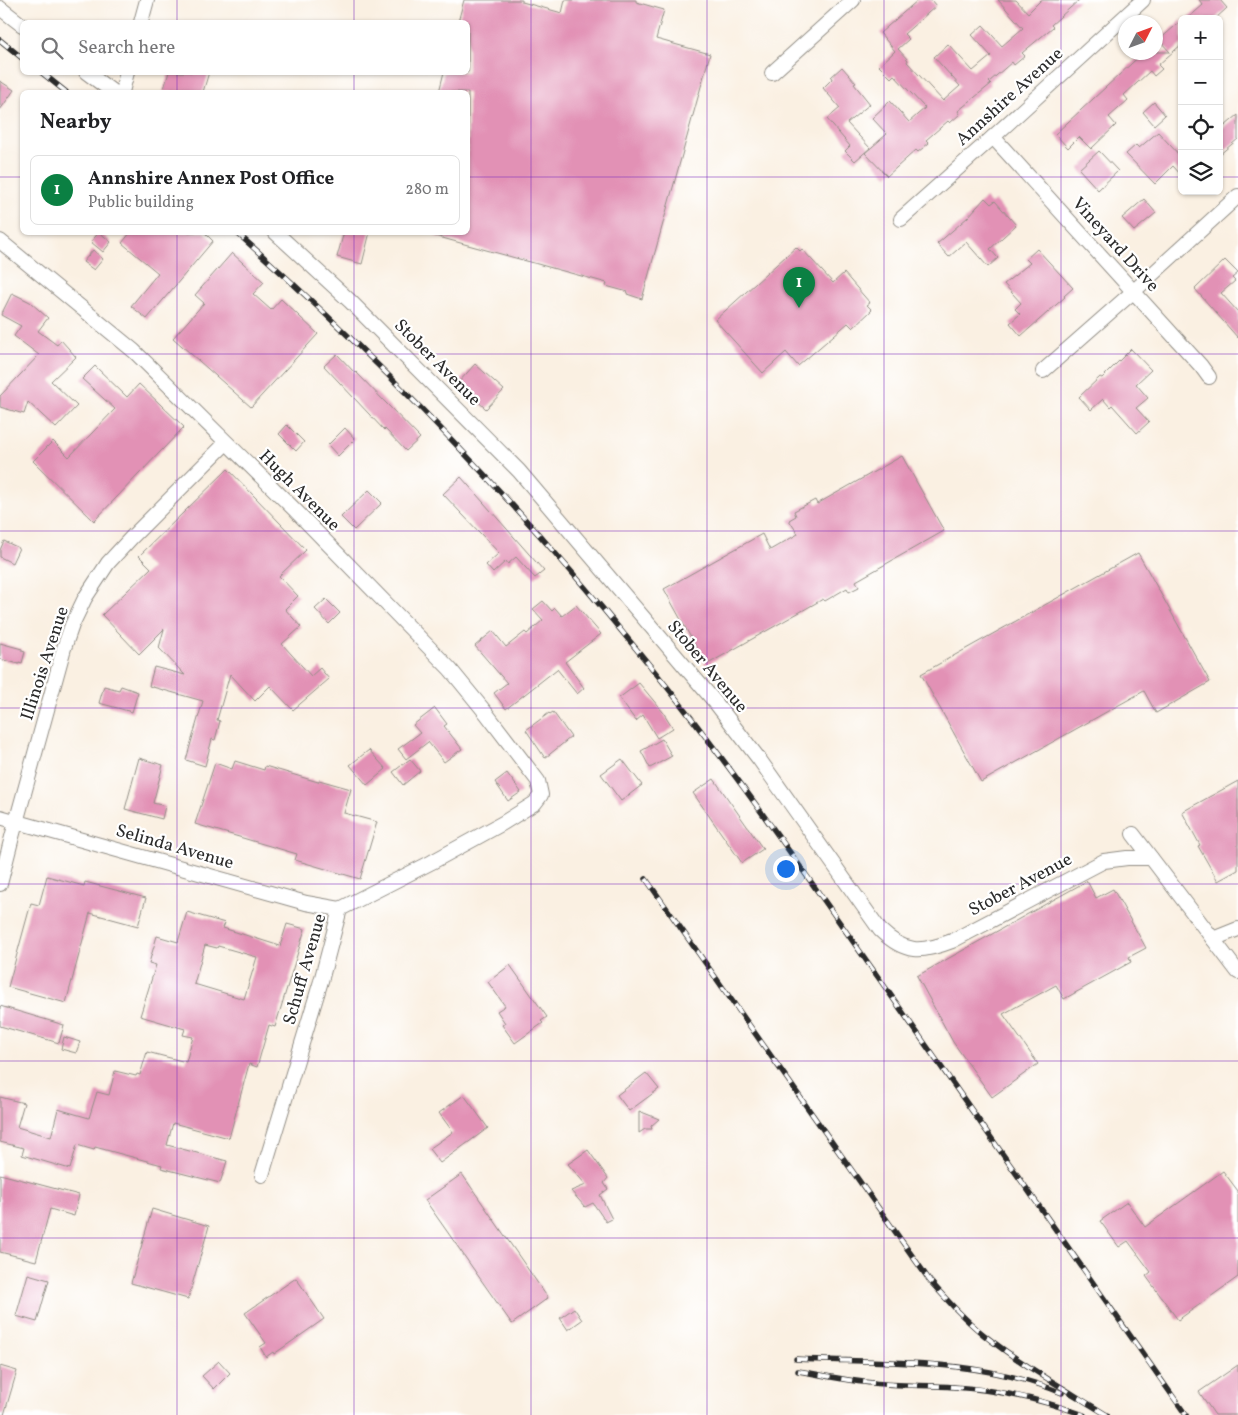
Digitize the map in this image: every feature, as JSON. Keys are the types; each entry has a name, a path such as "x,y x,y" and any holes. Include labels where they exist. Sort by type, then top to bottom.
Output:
{"street":[{"path":"142,20 147,0"},
{"path":"772,73 853,0"},
{"name":"Annshire Avenue","path":"901,219 993,138 1143,0"},
{"path":"0,8 20,23"},
{"path":"90,75 110,90"},
{"path":"122,90 126,75"},
{"name":"Vineyard Drive","path":"993,138 1209,377"},
{"path":"1042,371 1134,292 1238,196"},
{"name":"Stober Avenue","path":"278,235 350,301 518,471 721,710 760,759 880,930 891,940 920,951 934,948 952,941 1104,861 1150,858"},
{"name":"Hugh Avenue","path":"0,241 134,351 322,538 450,669 528,767 538,782 541,795"},
{"name":"Illinois Avenue","path":"0,884 64,648 72,625 85,598 108,563 132,536 226,443"},
{"name":"Schuff Avenue","path":"262,1175 321,981 340,909 503,823 535,803 541,795"},
{"name":"Selinda Avenue","path":"0,817 306,903 340,909"},
{"path":"1133,834 1238,972"},
{"path":"1213,940 1238,929"}],"building":[{"path":"464,0 522,0 522,2 562,13 565,0 636,0 636,2 664,10 656,39 710,54 642,299 627,294 628,292 606,286 607,283 435,236 470,235 470,90 440,90 443,75 470,75 470,20 459,20"},
{"path":"918,0 931,0 936,6 904,34 909,39 898,49 908,60 907,62 943,101 960,86 934,57 948,44 973,71 991,56 972,35 983,25 1002,46 1023,28 998,0 1016,0 1028,13 1041,0 1079,0 1051,25 1053,27 1022,53 1025,56 1014,65 1012,62 989,82 991,84 958,111 960,114 950,123 948,121 926,140 929,143 918,152 916,150 887,176 865,153 887,134 872,118 890,101 909,122 925,108 894,75 891,78 879,66 895,51 880,33"},
{"path":"1199,0 1220,0 1227,8 1219,15 1192,15 1203,5"},
{"path":"1178,23 1178,48 1158,65 1162,69 1154,76 1150,71 1124,95 1128,100 1109,117 1116,125 1091,149 1079,137 1068,148 1055,134 1135,60 1163,60 1163,52 1170,52 1163,44 1163,37"},
{"path":"842,67 856,83 854,84 870,104 847,123 870,148 855,161 845,151 850,146 827,119 840,108 823,88"},
{"path":"168,75 208,75 204,90 164,90"},
{"path":"0,81 14,90 0,110"},
{"path":"1154,102 1165,115 1154,125 1143,112"},
{"path":"1238,115 1238,139 1223,152 1223,150 1223,128"},
{"path":"1158,132 1178,154 1178,172 1173,166 1155,184 1126,154 1136,145 1139,148"},
{"path":"1099,151 1118,171 1098,190 1079,169"},
{"path":"985,198 991,204 995,201 1016,225 990,249 998,258 988,267 966,242 949,257 937,244 968,217"},
{"path":"1144,199 1156,213 1134,231 1122,218"},
{"path":"97,235 103,235 111,242 103,252 91,242"},
{"path":"129,235 207,235 213,241 147,319 131,306 158,273 122,243"},
{"path":"343,235 369,235 362,264 337,257"},
{"path":"796,247 800,251 802,249 833,283 844,273 870,303 867,305 872,310 853,328 848,323 798,366 786,352 763,373 715,320"},
{"path":"1037,249 1073,288 1021,336 1010,323 1020,314 1015,309 1021,303 1004,284 1030,263 1026,259"},
{"path":"93,250 103,259 94,270 83,262"},
{"path":"232,253 264,282 253,294 271,310 281,299 318,334 251,407 173,338 204,303 195,295"},
{"path":"1225,260 1238,273 1232,278 1235,281 1221,293 1238,312 1238,338 1195,289"},
{"path":"12,293 30,302 48,318 38,331 57,345 61,340 76,357 51,381 77,406 56,428 28,402 24,414 0,407 0,396 39,355 14,336 21,326 1,315"},
{"path":"1131,349 1151,370 1136,384 1148,398 1136,408 1149,422 1137,433 1112,405 1110,407 1103,399 1091,410 1079,397 1100,377 1102,378"},
{"path":"337,354 420,438 406,451 324,366"},
{"path":"475,364 504,390 486,409 458,383"},
{"path":"95,366 127,397 139,384 184,427 94,521 33,461 53,441 69,457 115,409 82,379"},
{"path":"287,425 304,442 296,451 279,434"},
{"path":"345,428 355,439 338,456 328,445"},
{"path":"902,456 944,531 856,581 859,587 849,592 847,588 825,601 823,599 706,665 664,589 762,534 770,550 798,534 789,520 796,516 794,511 815,500 817,504"},
{"path":"228,469 306,550 279,576 298,596 285,609 301,627 282,644 311,676 320,668 329,679 293,710 270,686 255,701 230,674 217,720 220,721 215,740 212,739 205,766 186,760 203,701 149,686 154,667 185,675 159,648 164,629 139,654 102,615 151,568 139,556"},
{"path":"461,477 544,571 535,578 516,557 508,564 506,561 493,573 486,565 499,553 443,494"},
{"path":"369,490 382,503 354,530 341,517"},
{"path":"4,541 19,548 12,563 0,557 0,550"},
{"path":"1138,553 1210,682 1156,713 1144,691 981,782 921,674"},
{"path":"326,599 340,613 329,624 315,609"},
{"path":"543,601 552,611 555,608 562,616 576,605 601,634 565,662 584,688 577,694 557,669 506,709 494,693 507,683 475,646 493,631 506,647 525,632 527,634 543,620 533,609"},
{"path":"0,643 22,649 25,652 22,663 19,662 19,664 0,659"},
{"path":"639,683 663,712 673,728 657,738 643,715 636,721 619,698"},
{"path":"104,686 119,690 121,686 138,692 132,712 99,703"},
{"path":"435,708 447,724 444,726 462,749 444,762 428,742 406,759 398,749 420,733 413,725"},
{"path":"553,712 571,737 545,758 526,730"},
{"path":"662,739 672,756 650,768 641,751"},
{"path":"369,750 386,769 367,785 350,765"},
{"path":"139,758 163,765 153,803 165,806 162,819 125,809"},
{"path":"410,759 420,771 403,785 393,772"},
{"path":"622,759 642,785 621,801 601,774"},
{"path":"235,761 264,770 265,766 318,782 319,780 351,789 344,813 377,822 360,879 295,860 297,854 195,824 215,763 232,769"},
{"path":"507,773 521,792 508,801 495,782"},
{"path":"714,779 763,849 742,863 693,793"},
{"path":"1238,781 1238,870 1218,881 1198,846 1200,845 1182,812"},
{"path":"47,876 84,886 85,882 146,898 138,926 90,913 66,1003 8,987 31,903 39,905"},
{"path":"1087,881 1096,898 1113,889 1146,948 1129,957 1131,962 1064,999 1056,985 1003,1014 1038,1064 992,1097 953,1042 917,976"},
{"path":"187,912 225,923 223,928 280,946 287,924 305,929 275,1027 269,1025 257,1067 249,1064 229,1138 173,1123 167,1145 227,1161 220,1183 161,1168 162,1165 95,1147 94,1150 77,1145 70,1169 22,1155 24,1148 0,1142 0,1097 24,1103 17,1127 51,1137 58,1109 89,1118 97,1092 109,1095 115,1071 136,1076 137,1074 140,1075 147,1052 186,1062 193,1037 183,1035 185,1029 140,1016 156,965 149,963 157,936 178,942","holes":["205,945 217,948 218,946 257,957 244,999 194,984"]},
{"path":"510,965 547,1017 541,1021 543,1023 515,1043 502,1025 505,1023 497,1011 505,1006 488,982"},
{"path":"0,1006 64,1025 59,1043 0,1026"},
{"path":"64,1037 80,1042 76,1053 61,1049"},
{"path":"646,1073 659,1089 629,1111 617,1095"},
{"path":"464,1095 488,1128 440,1163 429,1149 453,1132 439,1113"},
{"path":"639,1111 659,1119 651,1126 652,1129 645,1129 639,1133"},
{"path":"588,1150 608,1178 604,1183 608,1189 600,1195 612,1219 606,1222 593,1203 585,1207 571,1191 586,1185 568,1164"},
{"path":"1223,1171 1238,1191 1238,1277 1178,1320 1146,1276 1151,1272 1128,1241 1119,1247 1100,1221 1127,1202 1145,1227"},
{"path":"0,1174 79,1195 74,1216 50,1209 36,1261 0,1252"},
{"path":"462,1174 548,1298 512,1324 425,1200"},
{"path":"152,1209 209,1226 188,1299 131,1283"},
{"path":"28,1274 49,1280 37,1322 16,1316"},
{"path":"296,1278 324,1319 274,1354 273,1352 266,1357 260,1347 266,1343 245,1313"},
{"path":"574,1308 582,1320 568,1330 560,1318"},
{"path":"219,1361 230,1373 214,1389 202,1376"},
{"path":"1238,1365 1238,1415 1215,1415 1199,1392"},
{"path":"0,1366 17,1371 4,1415 0,1415"}],"railway":[{"path":"0,40 20,56"},
{"path":"45,75 64,90"},
{"path":"239,235 393,379 443,431 540,536 666,685 789,851 1186,1415"},
{"path":"646,879 930,1281 949,1302 998,1346 1107,1415"},
{"path":"796,1359 897,1362 965,1368 998,1373 1062,1393"},
{"path":"798,1371 893,1385 988,1390 1052,1404 1084,1415"}],"place":[{"name":"Annshire Annex Post Office","path":"799,308"}]}
